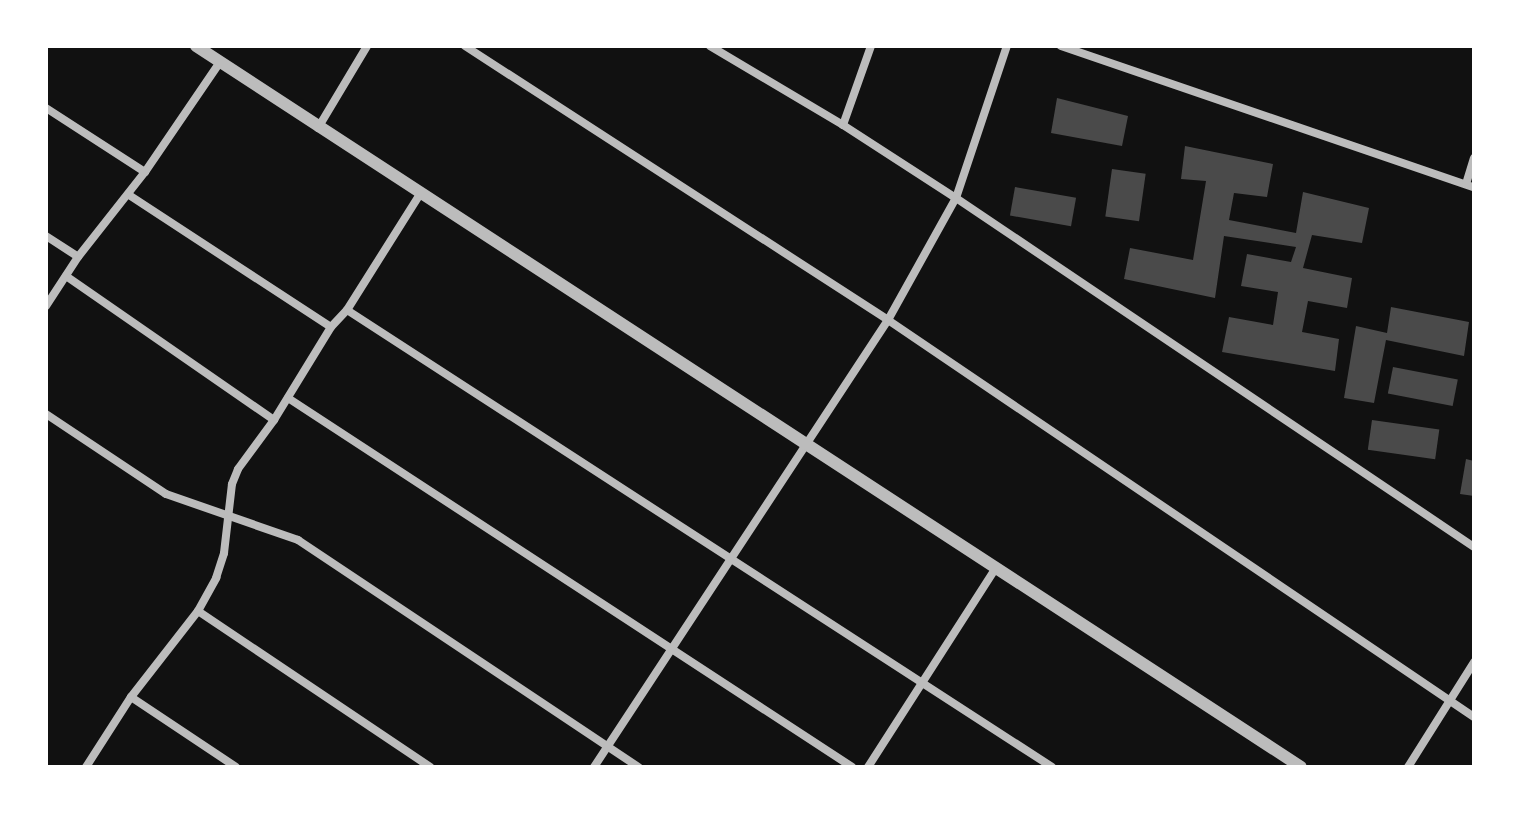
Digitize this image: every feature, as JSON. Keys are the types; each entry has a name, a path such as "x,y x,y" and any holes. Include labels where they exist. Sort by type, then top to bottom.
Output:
{"street":[{"path":"196,46 1301,767"},
{"path":"318,128 367,46"},
{"path":"465,46 888,320 1474,717"},
{"path":"710,46 843,125 956,198 1474,547"},
{"path":"843,125 871,46"},
{"path":"594,767 888,320 956,198 1007,46"},
{"path":"1061,46 1470,186 1474,158"},
{"path":"46,306 78,257 129,195 220,62"},
{"path":"46,108 145,172"},
{"path":"86,767 131,697 198,611 216,578 224,553 227,514 238,469 274,420 331,327 347,310 420,194"},
{"path":"129,195 331,327"},
{"path":"46,236 78,257"},
{"path":"66,276 274,420"},
{"path":"347,310 1052,767"},
{"path":"288,398 852,767"},
{"path":"46,414 166,494 298,540 639,767"},
{"path":"868,767 996,568"},
{"path":"198,611 430,767"},
{"path":"1408,767 1474,662"},
{"path":"131,697 236,767"}],"building":[{"path":"1057,98 1128,116 1122,146 1051,133"},
{"path":"1185,146 1273,164 1267,197 1234,193 1229,220 1296,233 1303,192 1369,208 1362,243 1312,235 1303,268 1352,278 1347,308 1308,301 1302,332 1339,339 1335,371 1222,352 1229,317 1273,325 1278,292 1241,286 1247,254 1291,262 1296,247 1224,236 1215,298 1124,279 1130,248 1193,260 1206,181 1181,179"},
{"path":"1112,169 1146,174 1139,221 1105,217"},
{"path":"1015,187 1076,198 1071,226 1010,216"},
{"path":"1391,307 1469,322 1464,356 1386,340 1374,403 1344,398 1356,326 1387,333"},
{"path":"1393,367 1458,380 1453,406 1388,394"},
{"path":"1372,420 1439,429 1435,459 1368,450"},
{"path":"1466,459 1474,461 1474,496 1460,494"}]}
